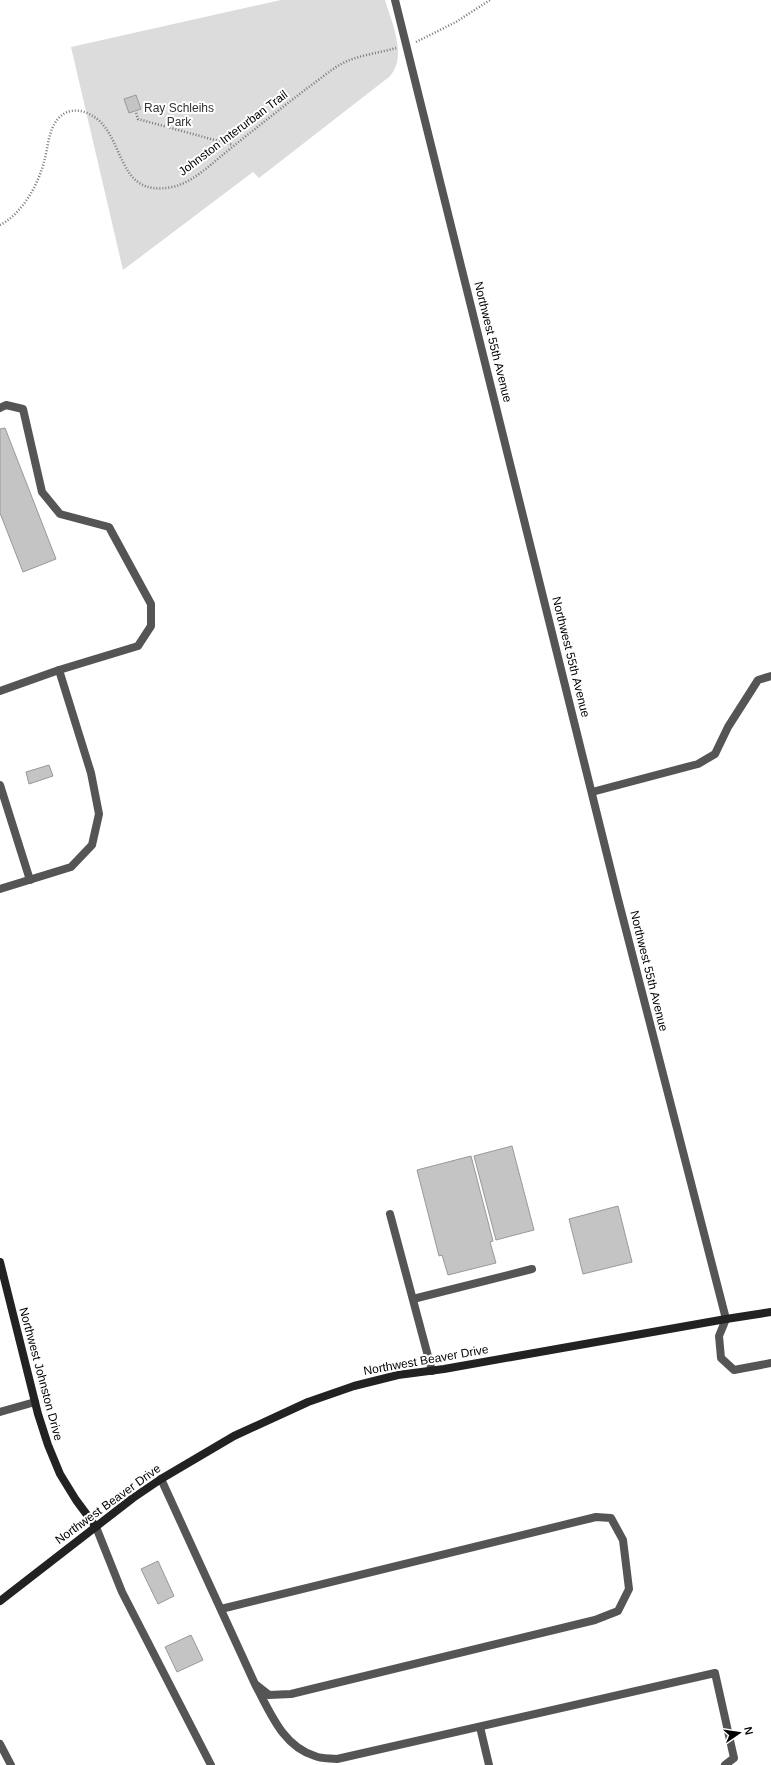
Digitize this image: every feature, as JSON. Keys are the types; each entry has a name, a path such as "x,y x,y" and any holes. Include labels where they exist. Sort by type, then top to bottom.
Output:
{"main road":[{"name":"Northwest Johnston Drive","path":"0,1262 35,1402 48,1445 60,1474 76,1500 96,1527"},
{"name":"Northwest Beaver Drive","path":"0,1601 161,1479 234,1436 308,1402 354,1386 398,1375 432,1371 771,1312"}],"street":[{"name":"Northwest 55th Avenue","path":"395,0 592,792 726,1319"},
{"path":"0,408 6,405 23,409 42,492 60,514 109,527 151,604 151,626 138,646 59,670 0,691"},
{"path":"0,889 71,867 92,845 99,814 91,773 59,670"},
{"path":"592,792 698,764 715,754 728,727 758,680 771,676"},
{"path":"0,785 30,880"},
{"path":"390,1214 432,1371"},
{"path":"413,1299 532,1269"},
{"path":"726,1319 719,1336 721,1358 734,1370 771,1363"},
{"path":"0,1412 35,1402"},
{"path":"161,1479 255,1684 282,1735 299,1749 316,1757 337,1759 715,1673 734,1758 725,1765"},
{"path":"221,1609 596,1517 611,1518 623,1540 630,1589 618,1611 595,1620 291,1694 269,1695 255,1684"},
{"path":"96,1527 122,1592 211,1765"},
{"path":"480,1727 489,1765"},
{"path":"0,1744 11,1765"}],"path":[{"name":"Johnston Interurban Trail","path":"0,226 20,209 28,197 39,177 55,120 67,112 83,111 93,115 102,123 110,134 131,178 145,186 155,189 174,187 187,181 295,98 344,63 406,46 427,37 456,22 490,0"},
{"path":"136,113 138,119 234,146"}],"green space":[{"name":"Ray Schleihs Park","path":"281,0 385,0 397,40 398,50 395,69 389,77 259,178 253,172 123,270 71,47"}],"building":[{"path":"136,95 141,109 129,113 124,99"},
{"path":"5,428 56,559 23,572 0,513 0,429"},
{"path":"49,765 53,776 29,784 26,772"},
{"path":"512,1146 534,1230 496,1240 474,1156"},
{"path":"471,1156 493,1241 490,1242 496,1263 448,1275 442,1255 439,1256 417,1170"},
{"path":"618,1206 632,1262 583,1274 569,1219"},
{"path":"158,1561 174,1596 158,1604 141,1569"},
{"path":"191,1635 203,1660 177,1672 165,1647"}]}
